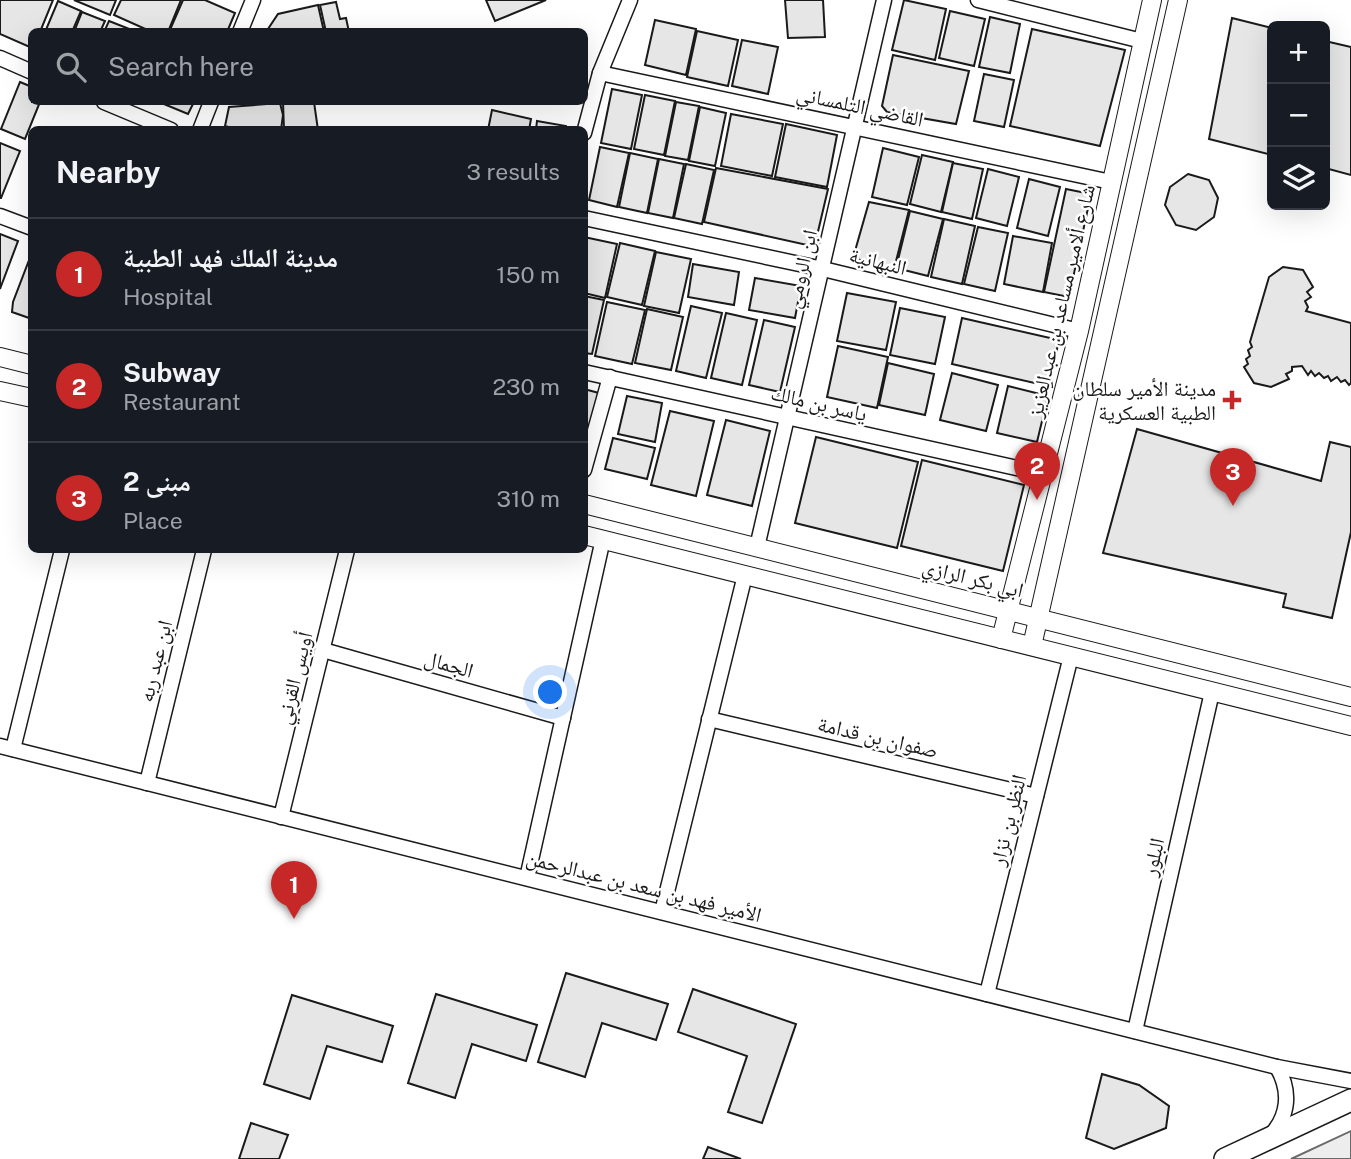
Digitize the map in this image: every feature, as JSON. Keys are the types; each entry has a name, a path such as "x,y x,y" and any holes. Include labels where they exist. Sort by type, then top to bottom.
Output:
{"main road":[{"path":"1225,1159 1351,1100"}],"street":[{"path":"242,28 253,0"},
{"path":"586,126 600,73 630,0"},
{"name":"ابن الرومي","path":"757,547 884,0"},
{"path":"978,0 1142,41"},
{"name":"شارع ألامير مساعد بن عبدالعزيز","path":"1001,639 1079,331 1152,0"},
{"path":"1032,646 1178,0"},
{"path":"0,58 28,70"},
{"name":"القاضي التلمساني","path":"600,73 1111,182"},
{"path":"110,105 161,126"},
{"path":"202,126 210,105"},
{"path":"0,216 28,226"},
{"name":"النبهانية","path":"588,219 823,270 1079,331"},
{"path":"0,358 28,364"},
{"name":"ياسر بن مالك","path":"588,373 1044,474"},
{"path":"588,456 610,377"},
{"path":"0,391 28,397"},
{"name":"ابي بكر الرازي","path":"588,505 1351,697"},
{"path":"588,536 1351,726"},
{"path":"527,878 603,539"},
{"path":"7,748 61,553"},
{"name":"ابن عبد ربه","path":"147,783 203,553"},
{"name":"أويس القرني","path":"281,817 346,553"},
{"path":"662,912 745,575"},
{"name":"الجمال","path":"323,650 563,718"},
{"name":"النظر بن نزار","path":"987,994 1071,656"},
{"name":"البلور","path":"1135,1031 1212,692"},
{"name":"صفوان بن قدامة","path":"709,719 1036,796"},
{"name":"الأمير فهد بن سعد بن عبدالرحمن","path":"7,748 1277,1067 1351,1081"},
{"path":"1263,1142 1278,1127 1286,1107 1286,1086 1277,1067"}],"shaded area":[{"path":"1351,1131 1351,1159 1291,1159"}],"building":[{"path":"0,0 53,0 42,28 28,28 28,46 0,34"},
{"path":"74,0 116,0 110,15"},
{"path":"121,0 181,0 170,28 143,28 114,15"},
{"path":"183,0 205,0 235,13 229,28 171,28"},
{"path":"486,0 546,0 495,21"},
{"path":"785,0 823,0 825,37 788,38"},
{"path":"904,0 946,9 935,60 892,50"},
{"path":"58,1 81,11 74,28 47,28"},
{"path":"336,2 340,19 346,18 348,28 325,28 320,5"},
{"path":"318,5 323,28 269,28 278,14"},
{"path":"950,11 985,19 974,66 939,58"},
{"path":"82,12 105,21 102,28 76,28"},
{"path":"990,17 1020,24 1010,73 979,67"},
{"path":"1232,18 1267,27 1267,154 1209,139"},
{"path":"655,20 696,29 686,75 645,65"},
{"path":"109,21 127,28 106,28"},
{"path":"1032,29 1125,50 1100,146 1010,126"},
{"path":"697,31 738,40 728,86 687,77"},
{"path":"742,40 778,47 768,94 732,86"},
{"path":"1330,42 1351,47 1351,175 1330,169"},
{"path":"893,55 969,71 956,124 887,112 882,106"},
{"path":"984,74 1014,80 1004,127 974,121"},
{"path":"20,82 28,85 28,105 39,105 28,126 25,139 1,129"},
{"path":"612,89 642,95 631,149 601,143"},
{"path":"645,95 675,101 664,155 634,149"},
{"path":"676,102 699,106 688,160 665,156"},
{"path":"166,105 192,105 188,114"},
{"path":"280,105 282,126 225,126 229,107"},
{"path":"283,105 314,105 317,126 284,126"},
{"path":"700,107 726,113 715,166 689,161"},
{"path":"492,110 531,119 530,126 489,126"},
{"path":"731,114 783,124 772,176 721,166"},
{"path":"537,121 566,126 536,126"},
{"path":"786,124 837,135 827,187 775,177"},
{"path":"0,143 20,151 1,198 0,198"},
{"path":"600,147 629,153 617,207 589,200"},
{"path":"883,148 919,157 907,205 872,197"},
{"path":"630,153 658,159 647,213 619,207"},
{"path":"922,155 953,162 941,212 910,204"},
{"path":"659,159 684,164 673,218 648,213"},
{"path":"953,163 983,169 972,219 942,212"},
{"path":"686,164 714,170 702,224 674,218"},
{"path":"716,168 828,189 816,240 807,245 704,222"},
{"path":"988,169 1019,177 1007,226 976,218"},
{"path":"1188,174 1209,180 1218,198 1214,217 1196,230 1176,225 1165,205 1170,187"},
{"path":"1029,179 1060,187 1048,236 1017,228"},
{"path":"1066,189 1091,194 1069,297 1044,292"},
{"path":"869,202 909,210 894,269 853,258"},
{"path":"910,211 943,219 928,276 896,268"},
{"path":"944,219 975,226 962,284 931,277"},
{"path":"978,227 1008,233 995,291 964,284"},
{"path":"0,234 18,241 0,289"},
{"path":"1013,236 1052,243 1043,292 1004,284"},
{"path":"588,238 617,244 605,298 588,294"},
{"path":"620,243 655,251 642,305 607,297"},
{"path":"656,252 691,259 679,313 644,306"},
{"path":"28,263 28,318 12,312 13,302"},
{"path":"693,264 739,272 734,305 688,297"},
{"path":"1283,267 1303,270 1313,287 1307,292 1311,297 1305,301 1308,307 1306,311 1351,323 1349,385 1337,377 1331,381 1328,376 1324,378 1319,373 1315,376 1311,371 1308,375 1302,366 1292,367 1292,371 1286,374 1289,379 1271,387 1254,383 1244,367 1248,364 1248,350 1252,347 1250,342 1269,277"},
{"path":"755,278 801,286 795,318 749,310"},
{"path":"847,293 896,302 886,350 837,341"},
{"path":"588,297 604,300 592,354 588,354"},
{"path":"607,302 645,310 632,364 595,356"},
{"path":"691,306 722,313 706,378 676,371"},
{"path":"900,308 945,317 935,364 890,355"},
{"path":"647,309 683,317 671,370 635,363"},
{"path":"726,313 757,320 742,385 711,378"},
{"path":"962,318 1059,340 1051,376 1052,387 952,364"},
{"path":"764,320 795,327 780,392 749,385"},
{"path":"838,346 888,357 877,408 827,397"},
{"path":"888,363 934,374 925,415 879,405"},
{"path":"952,373 998,385 986,431 940,420"},
{"path":"1008,386 1048,396 1037,442 997,433"},
{"path":"588,390 599,393 591,429 588,428"},
{"path":"627,396 662,403 655,442 618,434"},
{"path":"670,411 714,421 696,496 651,485"},
{"path":"726,420 770,431 752,506 707,495"},
{"path":"1137,429 1321,481 1330,442 1351,447 1351,532 1332,618 1283,607 1286,594 1103,553"},
{"path":"816,437 918,462 897,548 795,523"},
{"path":"613,438 655,448 647,479 605,469"},
{"path":"922,460 1024,485 1003,571 901,546"},
{"path":"566,973 668,1004 656,1040 602,1023 585,1077 538,1062"},
{"path":"693,989 796,1024 762,1123 728,1112 747,1056 678,1032"},
{"path":"436,994 537,1025 526,1061 472,1044 455,1098 408,1083"},
{"path":"292,995 393,1026 382,1062 327,1046 310,1099 264,1084"},
{"path":"1102,1074 1139,1085 1169,1106 1166,1128 1114,1149 1086,1138"},
{"path":"251,1123 288,1135 279,1159 239,1159"},
{"path":"708,1147 741,1159 703,1159"}],"place":[{"name":"مدينة الأمير سلطان الطبية العسكرية","path":"1232,400"},
{"name":"Subway","path":"1037,500"},
{"name":"مبنى 2","path":"1233,506"},
{"name":"مدينة الملك فهد الطبية","path":"294,919"}]}
